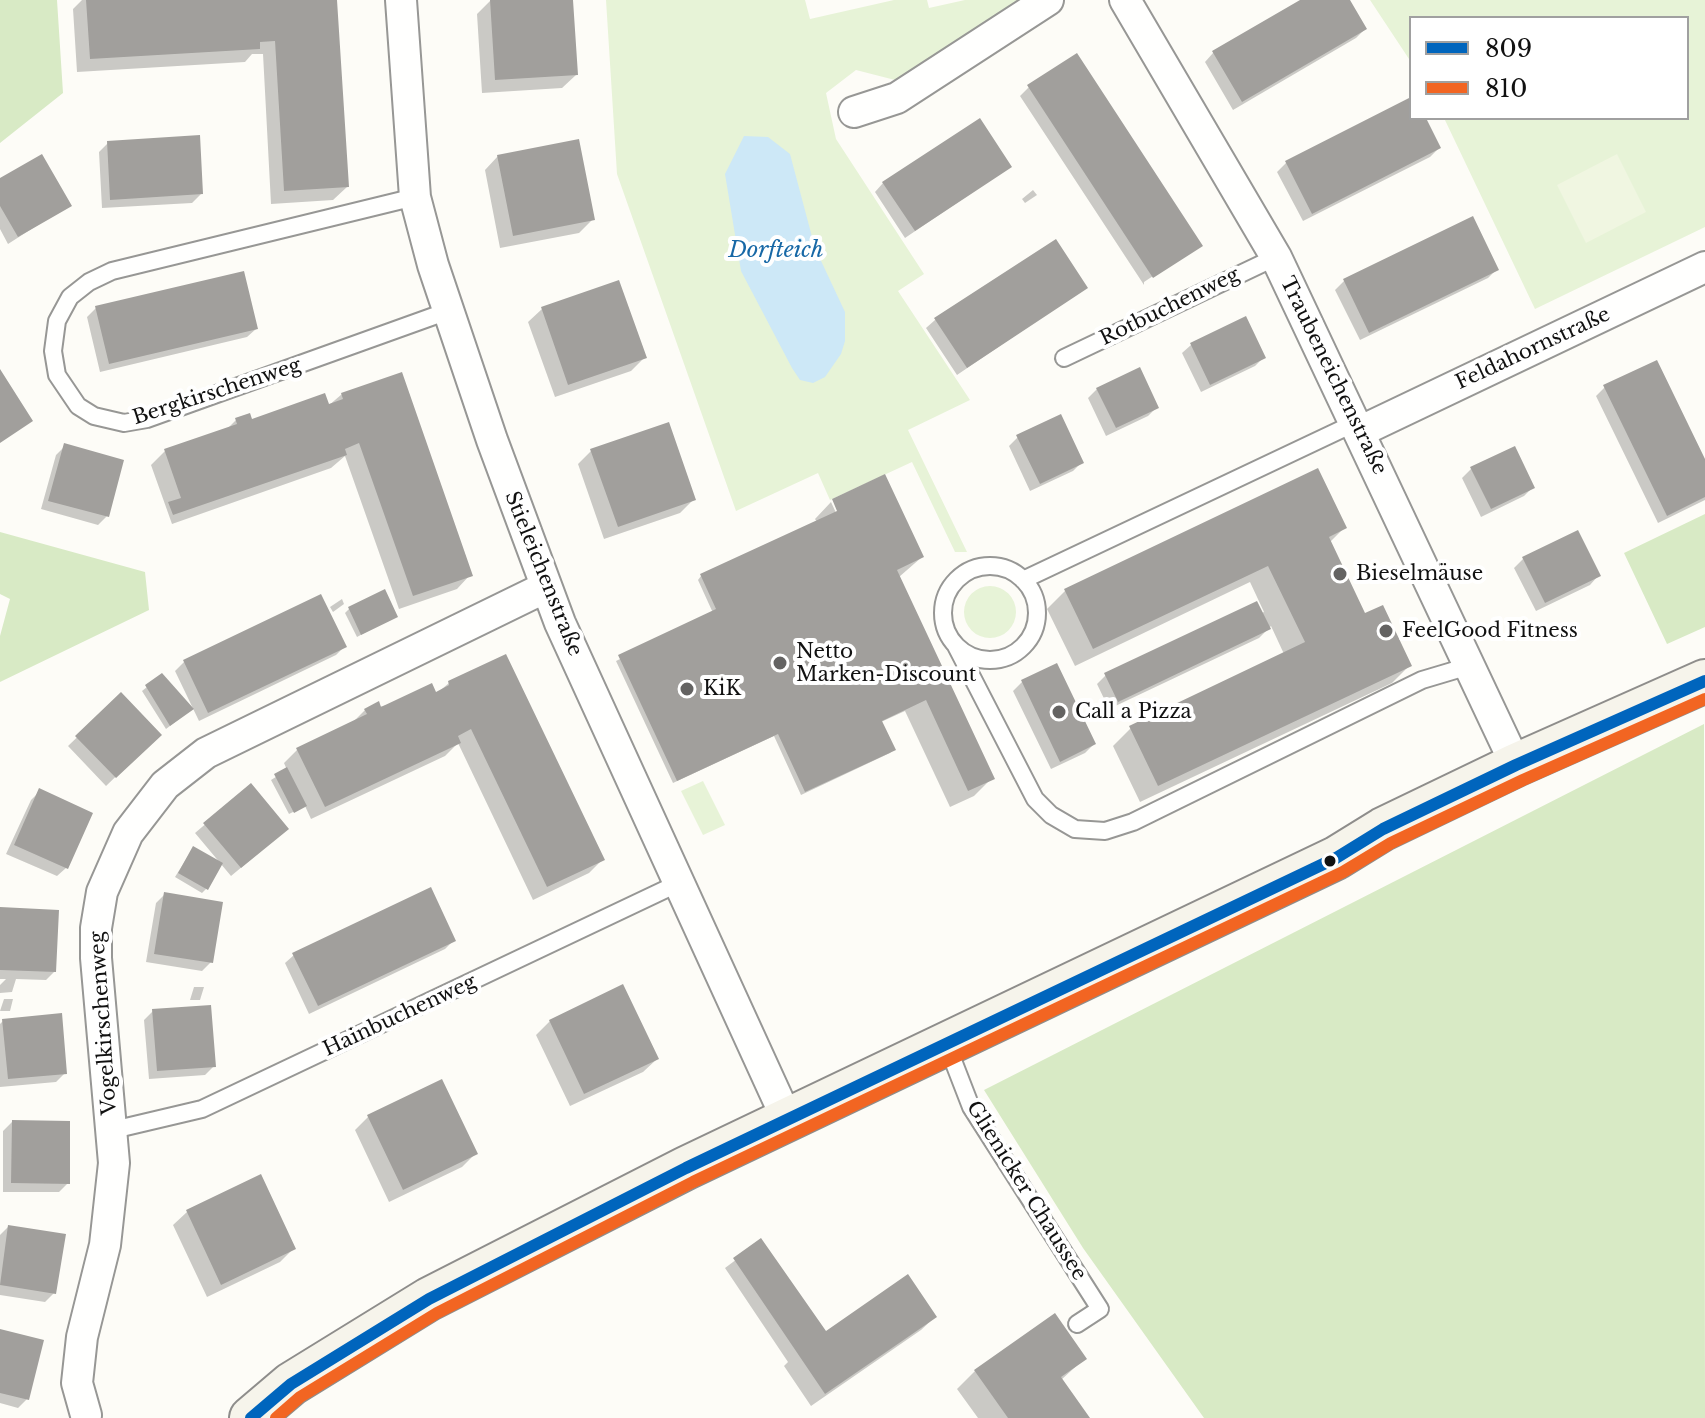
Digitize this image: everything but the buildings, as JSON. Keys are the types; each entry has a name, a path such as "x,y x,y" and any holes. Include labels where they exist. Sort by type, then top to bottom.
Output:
{"main road":[{"path":"251,1418 291,1384 429,1299 786,1117 947,1045 1336,858 1383,829 1516,765 1705,681"}],"street":[{"name":"Stieleichenstraße","path":"401,0 415,197 448,311 544,588 786,1117"},
{"path":"854,112 897,98 1048,0"},
{"name":"Traubeneichenstraße","path":"1125,0 1276,257 1359,426 1516,765"},
{"name":"Feldahornstraße","path":"1359,426 1705,267"},
{"name":"Vogelkirschenweg","path":"86,1415 77,1383 82,1337 107,1231 113,1190 113,1130 105,1073 96,928 102,892 115,858 144,811 165,785 206,753 544,588"}],"lane":[{"name":"Bergkirschenweg","path":"415,197 112,271 89,282 70,297 57,321 53,351 57,375 78,406 94,416 124,423 147,419 448,311"},
{"name":"Rotbuchenweg","path":"1064,358 1276,257"},
{"path":"1023,580 1359,426"},
{"path":"956,646 966,654 992,660 1017,652 1027,642 1036,617 1036,603 1023,580 1012,572 987,566 973,569 952,585 943,610 943,623 1035,799 1051,815 1075,829 1105,831 1133,822 1422,680 1469,666"},
{"name":"Hainbuchenweg","path":"113,1130 202,1109 681,882"},
{"name":"Glienicker Chaussee","path":"947,1045 971,1107 1100,1309 1077,1324"}],"green space":[{"path":"0,0 57,0 63,93 0,143"},
{"path":"606,0 805,0 810,19 894,0 927,0 929,8 965,0 1019,0 895,80 856,70 826,93 836,139 924,274 898,291 970,400 908,430 967,552 955,552 912,462 830,500 818,473 736,511 617,174"},
{"path":"1370,0 1705,0 1705,227 1535,309 1445,120 1689,120 1689,16 1409,16 1409,59"},
{"path":"1617,154 1646,212 1586,243 1557,185"},
{"path":"1705,514 1705,627 1667,644 1624,553"},
{"path":"0,532 145,572 149,610 0,682 0,636 10,599 0,594"},
{"path":"990,586 1009,593 1016,612 1009,631 990,638 971,631 964,612 971,593"},
{"path":"1704,724 1705,1418 1204,1418 1083,1248 984,1090"},
{"path":"703,781 725,825 703,835 681,791"}],"water":[{"name":"Dorfteich","path":"744,136 768,137 790,154 815,248 845,312 845,341 841,354 825,377 813,383 800,380 792,368 741,271 725,174"}],"transit line":[{"name":"809","path":"251,1418 291,1384 429,1299 686,1168 1336,858 1383,829 1516,765 1705,681"},
{"name":"810","path":"276,1418 300,1397 437,1313 693,1182 1343,872 1391,843 1705,699"}],"place":[{"name":"Bieselmäuse","path":"1340,574"},
{"name":"FeelGood Fitness","path":"1386,631"},
{"name":"Netto Marken-Discount","path":"780,663"},
{"name":"KiK","path":"687,689"},
{"name":"Call a Pizza","path":"1059,712"}]}
